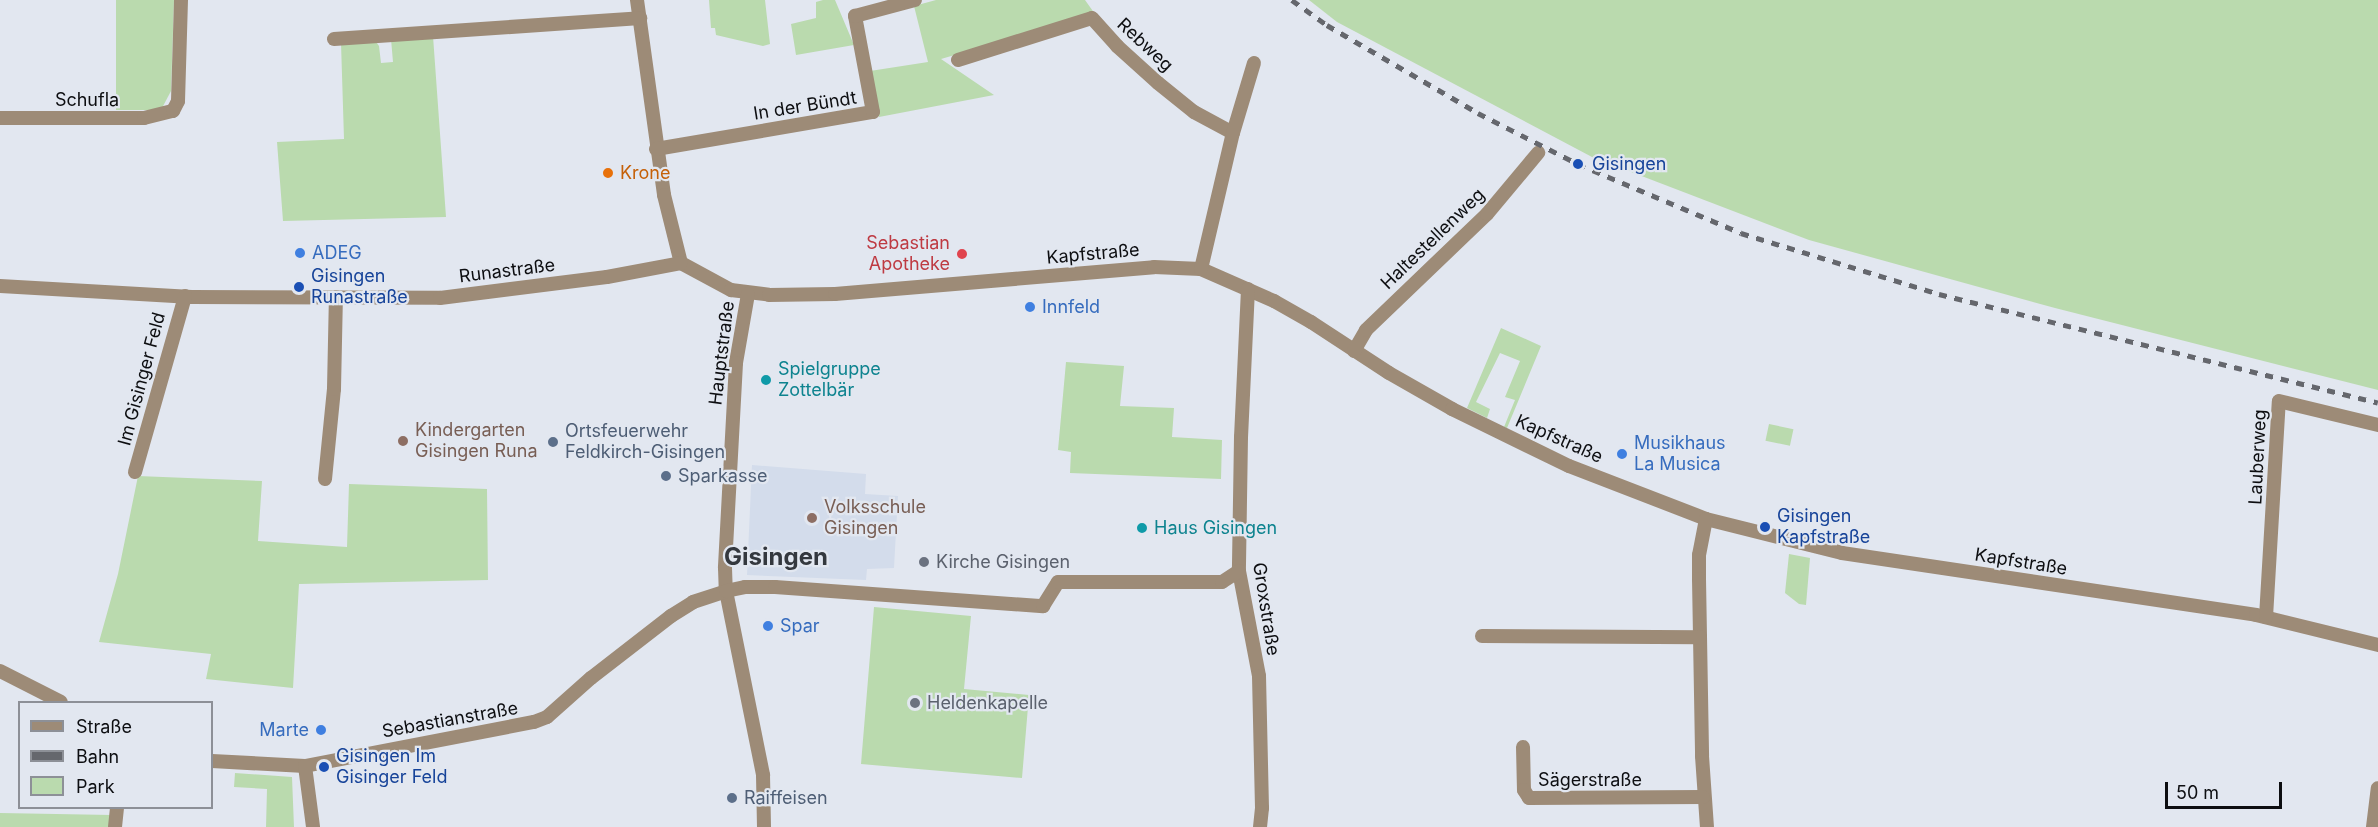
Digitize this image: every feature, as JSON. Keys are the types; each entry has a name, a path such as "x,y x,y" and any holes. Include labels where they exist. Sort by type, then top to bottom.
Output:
{"street":[{"name":"Schufla","path":"0,118 144,118 173,111 178,101 181,0"},
{"path":"637,0 668,222 681,263"},
{"name":"In der Bündt","path":"656,148 873,112 855,16 915,0"},
{"path":"334,39 640,18"},
{"name":"Rebweg","path":"958,60 1092,18 1117,46 1158,83 1194,112 1233,133"},
{"path":"1201,269 1233,133 1254,63"},
{"name":"Haltestellenweg","path":"1354,351 1366,330 1487,214 1538,153"},
{"name":"Hauptstraße","path":"681,263 731,290 748,294 733,399 724,568 726,591 763,775 766,826"},
{"name":"Runastraße","path":"0,286 185,296 440,298 607,277 681,263"},
{"name":"Kapfstraße","path":"748,294 887,291 1154,267 1201,269 1311,322 1354,351 1452,409 1569,466 1706,519 1842,553 2266,617 2378,645"},
{"name":"Groxstraße","path":"1248,290 1241,437 1239,571 1259,676 1262,808 1260,827"},
{"name":"Im Gisinger Feld","path":"135,472 185,296"},
{"path":"325,479 334,389 336,297"},
{"name":"Lauberweg","path":"2266,617 2279,401 2378,425"},
{"path":"1706,519 1699,555 1703,797 1707,827"},
{"name":"Sebastianstraße","path":"213,760 306,766 512,729 547,717 591,678 671,616 693,602 745,587 775,587 1043,606 1058,582 1222,582 1239,571"},
{"path":"1482,636 1700,637"},
{"path":"0,671 59,701"},
{"name":"Sägerstraße","path":"1523,747 1524,790 1529,798 1703,797"},
{"path":"306,766 314,827"},
{"path":"2373,827 2378,788"},
{"path":"115,827 117,809"}],"shaded area":[{"path":"752,465 866,474 865,494 898,496 894,568 867,569 866,580 747,575"}],"green space":[{"path":"116,0 174,0 171,91 161,110 116,110"},
{"path":"709,0 765,0 770,44 763,46 716,35 715,28 711,28"},
{"path":"835,0 854,45 796,55 791,24 816,18 816,2"},
{"path":"936,0 1085,0 1095,14 941,59 994,95 879,117 870,71 928,62 914,6"},
{"path":"1309,0 2378,0 2378,390 2055,308 1809,240 1592,157 1337,22"},
{"path":"433,36 446,217 283,221 277,142 344,139 341,43 374,39 379,46 381,63 393,62 391,39"},
{"path":"1501,328 1541,346 1507,428 1504,427 1515,400 1505,397 1520,361 1500,353 1476,402 1490,409 1487,418 1467,408"},
{"path":"1066,362 1124,366 1120,406 1174,408 1172,437 1222,440 1221,479 1070,473 1071,452 1058,450"},
{"path":"1769,424 1793,429 1790,446 1765,441"},
{"path":"138,476 262,481 258,541 347,547 349,484 487,489 488,580 299,584 293,688 206,679 211,654 99,642 118,574"},
{"path":"1789,554 1810,558 1806,605 1799,604 1785,593"},
{"path":"874,607 971,616 964,689 1029,695 1022,778 861,764"},
{"path":"235,773 292,777 294,827 266,827 267,789 234,787"},
{"path":"0,813 112,815 110,827 0,827"}],"railway":[{"path":"1292,0 1327,25 1478,113 1578,164 1741,233 1939,294 2378,403"}],"place":[{"name":"Gisingen","path":"1578,164"},
{"name":"Krone","path":"608,173"},
{"name":"ADEG","path":"300,253"},
{"name":"Sebastian Apotheke","path":"962,254"},
{"name":"Gisingen Runastraße","path":"299,287"},
{"name":"Innfeld","path":"1030,307"},
{"name":"Spielgruppe Zottelbär","path":"766,380"},
{"name":"Kindergarten Gisingen Runa","path":"403,441"},
{"name":"Ortsfeuerwehr Feldkirch-Gisingen","path":"553,442"},
{"name":"Musikhaus La Musica","path":"1622,454"},
{"name":"Sparkasse","path":"666,476"},
{"name":"Volksschule Gisingen","path":"812,518"},
{"name":"Gisingen Kapfstraße","path":"1765,527"},
{"name":"Haus Gisingen","path":"1142,528"},
{"name":"Kirche Gisingen","path":"924,562"},
{"name":"Spar","path":"768,626"},
{"name":"Heldenkapelle","path":"915,703"},
{"name":"Marte","path":"321,730"},
{"name":"Gisingen Im Gisinger Feld","path":"324,767"},
{"name":"Raiffeisen","path":"732,798"}],"district":[{"name":"Gisingen","path":"776,557"}]}
